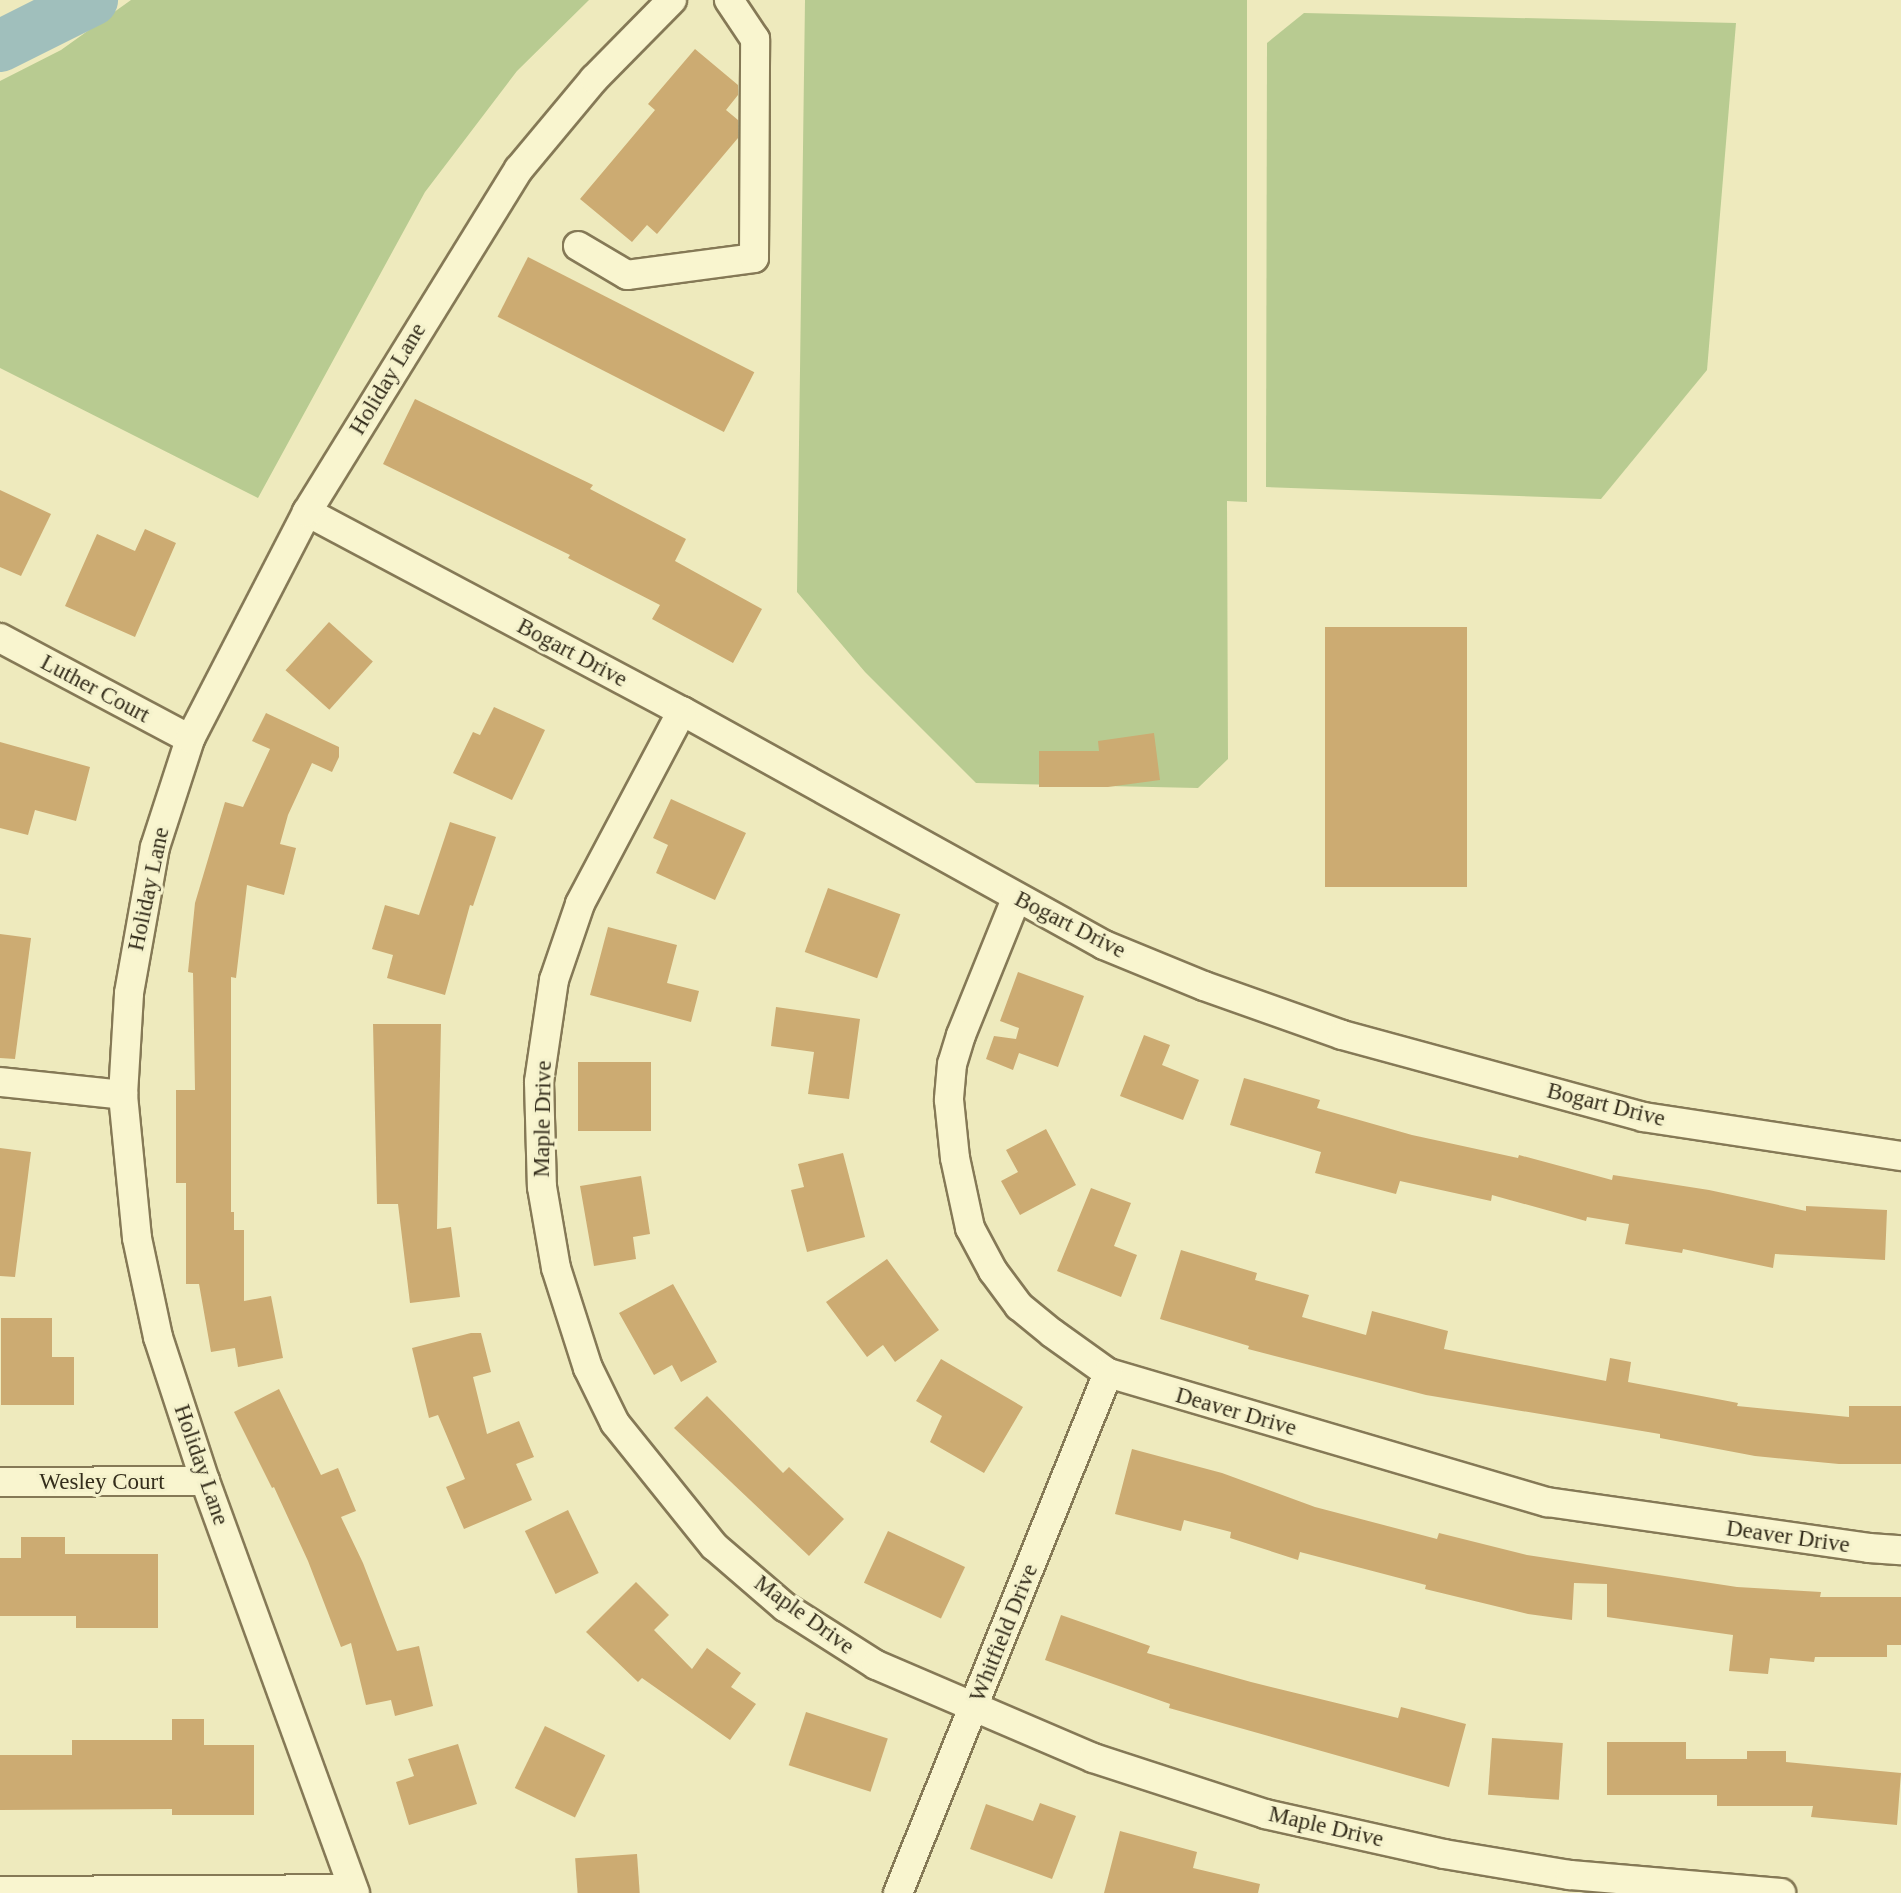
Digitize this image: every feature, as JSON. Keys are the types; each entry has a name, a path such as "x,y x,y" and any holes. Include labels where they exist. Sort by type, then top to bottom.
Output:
{"street":[{"name":"Holiday Lane","path":"354,1891 205,1481 158,1337 137,1238 123,1095 128,993 155,847 190,739 307,512 519,169 594,79 672,0"},
{"path":"578,246 627,275 754,258 755,39 729,0"},
{"name":"Bogart Drive","path":"307,512 682,711 1104,945 1204,986 1342,1035 1643,1117 1901,1156"},
{"name":"Luther Court","path":"0,638 190,739"},
{"name":"Maple Drive","path":"682,711 580,904 554,980 539,1082 542,1187 556,1268 589,1368 615,1423 714,1546 785,1607 864,1658 973,1709 1093,1758 1265,1814 1444,1854 1570,1875 1781,1893"},
{"name":"Deaver Drive","path":"1016,898 952,1064 949,1100 955,1158 970,1228 993,1271 1019,1306 1108,1373 1547,1502 1869,1548 1901,1550"},
{"path":"0,1082 123,1095"},
{"name":"Whitfield Drive","path":"898,1893 1108,1373"},
{"name":"Wesley Court","path":"0,1482 205,1481"},
{"path":"0,1891 354,1891"}],"green space":[{"path":"131,0 589,0 517,71 425,192 258,498 0,368 0,81 61,50"},
{"path":"805,0 1247,0 1247,502 1227,501 1228,759 1198,788 976,783 865,672 797,592"},
{"path":"1304,13 1736,23 1707,370 1601,499 1266,487 1267,43"}],"building":[{"path":"695,49 738,85 738,95 726,110 738,120 738,138 657,234 647,225 632,242 580,199 655,110 648,104"},
{"path":"528,257 754,372 724,432 498,317"},
{"path":"415,399 593,485 590,489 686,539 675,561 762,609 733,663 652,619 660,605 568,558 570,555 383,464"},
{"path":"0,490 51,514 21,576 0,567"},
{"path":"145,529 176,543 135,637 65,606 97,534 135,551"},
{"path":"329,622 373,661 329,710 286,670"},
{"path":"1325,627 1467,627 1467,887 1325,887"},
{"path":"494,707 545,730 512,800 453,773 473,732 480,735"},
{"path":"266,713 339,747 339,757 332,772 312,763 288,815 280,844 296,848 284,895 247,885 236,978 231,977 231,1212 234,1212 234,1230 244,1230 244,1301 271,1296 283,1358 238,1367 235,1348 211,1352 199,1284 186,1284 186,1183 176,1183 176,1090 195,1090 193,973 188,972 195,903 225,802 243,807 270,749 252,741"},
{"path":"1154,733 1160,780 1108,787 1039,787 1039,751 1099,751 1098,741"},
{"path":"0,742 90,767 76,821 35,810 28,835 0,828"},
{"path":"671,799 746,833 715,900 656,873 668,845 653,838"},
{"path":"450,822 496,837 473,906 470,905 445,995 387,978 393,955 372,949 385,905 419,915"},
{"path":"828,888 900,914 877,978 805,952"},
{"path":"608,927 677,945 667,983 699,991 691,1022 590,995"},
{"path":"0,934 31,938 15,1059 0,1058"},
{"path":"1018,972 1084,996 1058,1067 1019,1053 1013,1070 986,1059 994,1036 1016,1039 1019,1028 1000,1021"},
{"path":"776,1007 860,1019 849,1099 808,1094 814,1052 771,1046"},
{"path":"373,1024 441,1024 437,1229 451,1227 460,1297 410,1303 398,1204 377,1204"},
{"path":"1144,1035 1170,1045 1162,1065 1199,1080 1183,1120 1120,1096"},
{"path":"578,1062 651,1062 651,1131 578,1131"},
{"path":"1244,1078 1320,1100 1317,1108 1412,1135 1518,1158 1519,1155 1612,1180 1613,1175 1709,1190 1806,1211 1806,1206 1887,1210 1885,1260 1775,1254 1773,1268 1683,1249 1682,1253 1625,1244 1629,1224 1587,1217 1586,1221 1492,1195 1491,1201 1400,1181 1396,1194 1315,1173 1321,1152 1230,1125"},
{"path":"1046,1129 1076,1185 1020,1215 1001,1181 1018,1172 1006,1150"},
{"path":"0,1148 31,1152 15,1277 0,1276"},
{"path":"843,1153 865,1237 807,1252 791,1190 804,1187 798,1164"},
{"path":"641,1176 650,1234 633,1237 636,1259 594,1266 580,1186"},
{"path":"1091,1188 1131,1203 1114,1246 1137,1255 1121,1297 1057,1271"},
{"path":"1181,1250 1257,1273 1255,1280 1309,1295 1302,1317 1366,1335 1372,1311 1448,1331 1444,1349 1606,1381 1610,1358 1631,1362 1628,1382 1738,1403 1737,1406 1849,1417 1849,1406 1901,1406 1901,1464 1839,1464 1755,1456 1660,1438 1660,1434 1426,1395 1248,1349 1249,1346 1160,1319"},
{"path":"887,1259 939,1330 895,1362 883,1345 867,1357 826,1302"},
{"path":"673,1284 717,1362 681,1382 672,1365 654,1375 619,1313"},
{"path":"1,1318 52,1318 52,1357 74,1357 74,1405 1,1405"},
{"path":"471,1333 481,1333 491,1372 473,1377 487,1434 519,1421 534,1457 516,1464 532,1500 464,1529 446,1487 465,1479 438,1415 429,1418 412,1348"},
{"path":"941,1359 1023,1407 984,1473 930,1442 942,1416 916,1401"},
{"path":"279,1389 321,1475 338,1468 356,1511 341,1517 363,1563 397,1651 419,1646 433,1706 395,1716 391,1700 366,1705 351,1643 341,1647 308,1561 274,1487 272,1488 234,1412"},
{"path":"707,1396 783,1473 789,1467 844,1519 809,1556 674,1428"},
{"path":"1132,1449 1222,1473 1315,1507 1437,1539 1439,1533 1527,1555 1737,1587 1821,1592 1820,1597 1901,1597 1901,1645 1887,1645 1887,1657 1815,1657 1814,1662 1770,1658 1768,1674 1729,1671 1733,1635 1607,1617 1607,1584 1574,1583 1572,1620 1528,1614 1425,1589 1426,1585 1300,1552 1298,1560 1230,1538 1231,1532 1184,1520 1181,1531 1115,1514"},
{"path":"568,1510 599,1573 556,1594 525,1531"},
{"path":"888,1531 965,1567 941,1619 864,1583"},
{"path":"21,1537 65,1537 65,1554 158,1554 158,1628 76,1628 76,1616 0,1616 0,1558 21,1558"},
{"path":"636,1582 669,1615 654,1630 692,1669 707,1648 741,1673 731,1687 756,1704 730,1740 642,1678 638,1682 586,1632"},
{"path":"1061,1615 1150,1646 1147,1653 1251,1682 1398,1718 1401,1707 1466,1724 1449,1787 1169,1708 1170,1704 1045,1660"},
{"path":"806,1712 888,1739 870,1792 789,1765"},
{"path":"172,1719 204,1719 204,1745 254,1745 254,1815 172,1815 172,1809 0,1810 0,1755 72,1755 72,1740 172,1740"},
{"path":"545,1726 605,1755 575,1817 515,1788"},
{"path":"1492,1738 1563,1743 1559,1800 1488,1795"},
{"path":"1607,1742 1686,1742 1686,1759 1747,1759 1747,1751 1786,1751 1786,1762 1901,1773 1897,1825 1811,1817 1813,1806 1717,1806 1717,1795 1607,1795"},
{"path":"458,1744 477,1804 409,1825 396,1782 414,1776 408,1759"},
{"path":"1040,1803 1076,1816 1052,1879 970,1849 986,1804 1033,1821"},
{"path":"1120,1831 1197,1852 1193,1868 1260,1884 1258,1893 1104,1893"},
{"path":"637,1854 640,1893 578,1893 575,1858"}],"waterway":[{"path":"0,46 92,0"}]}
